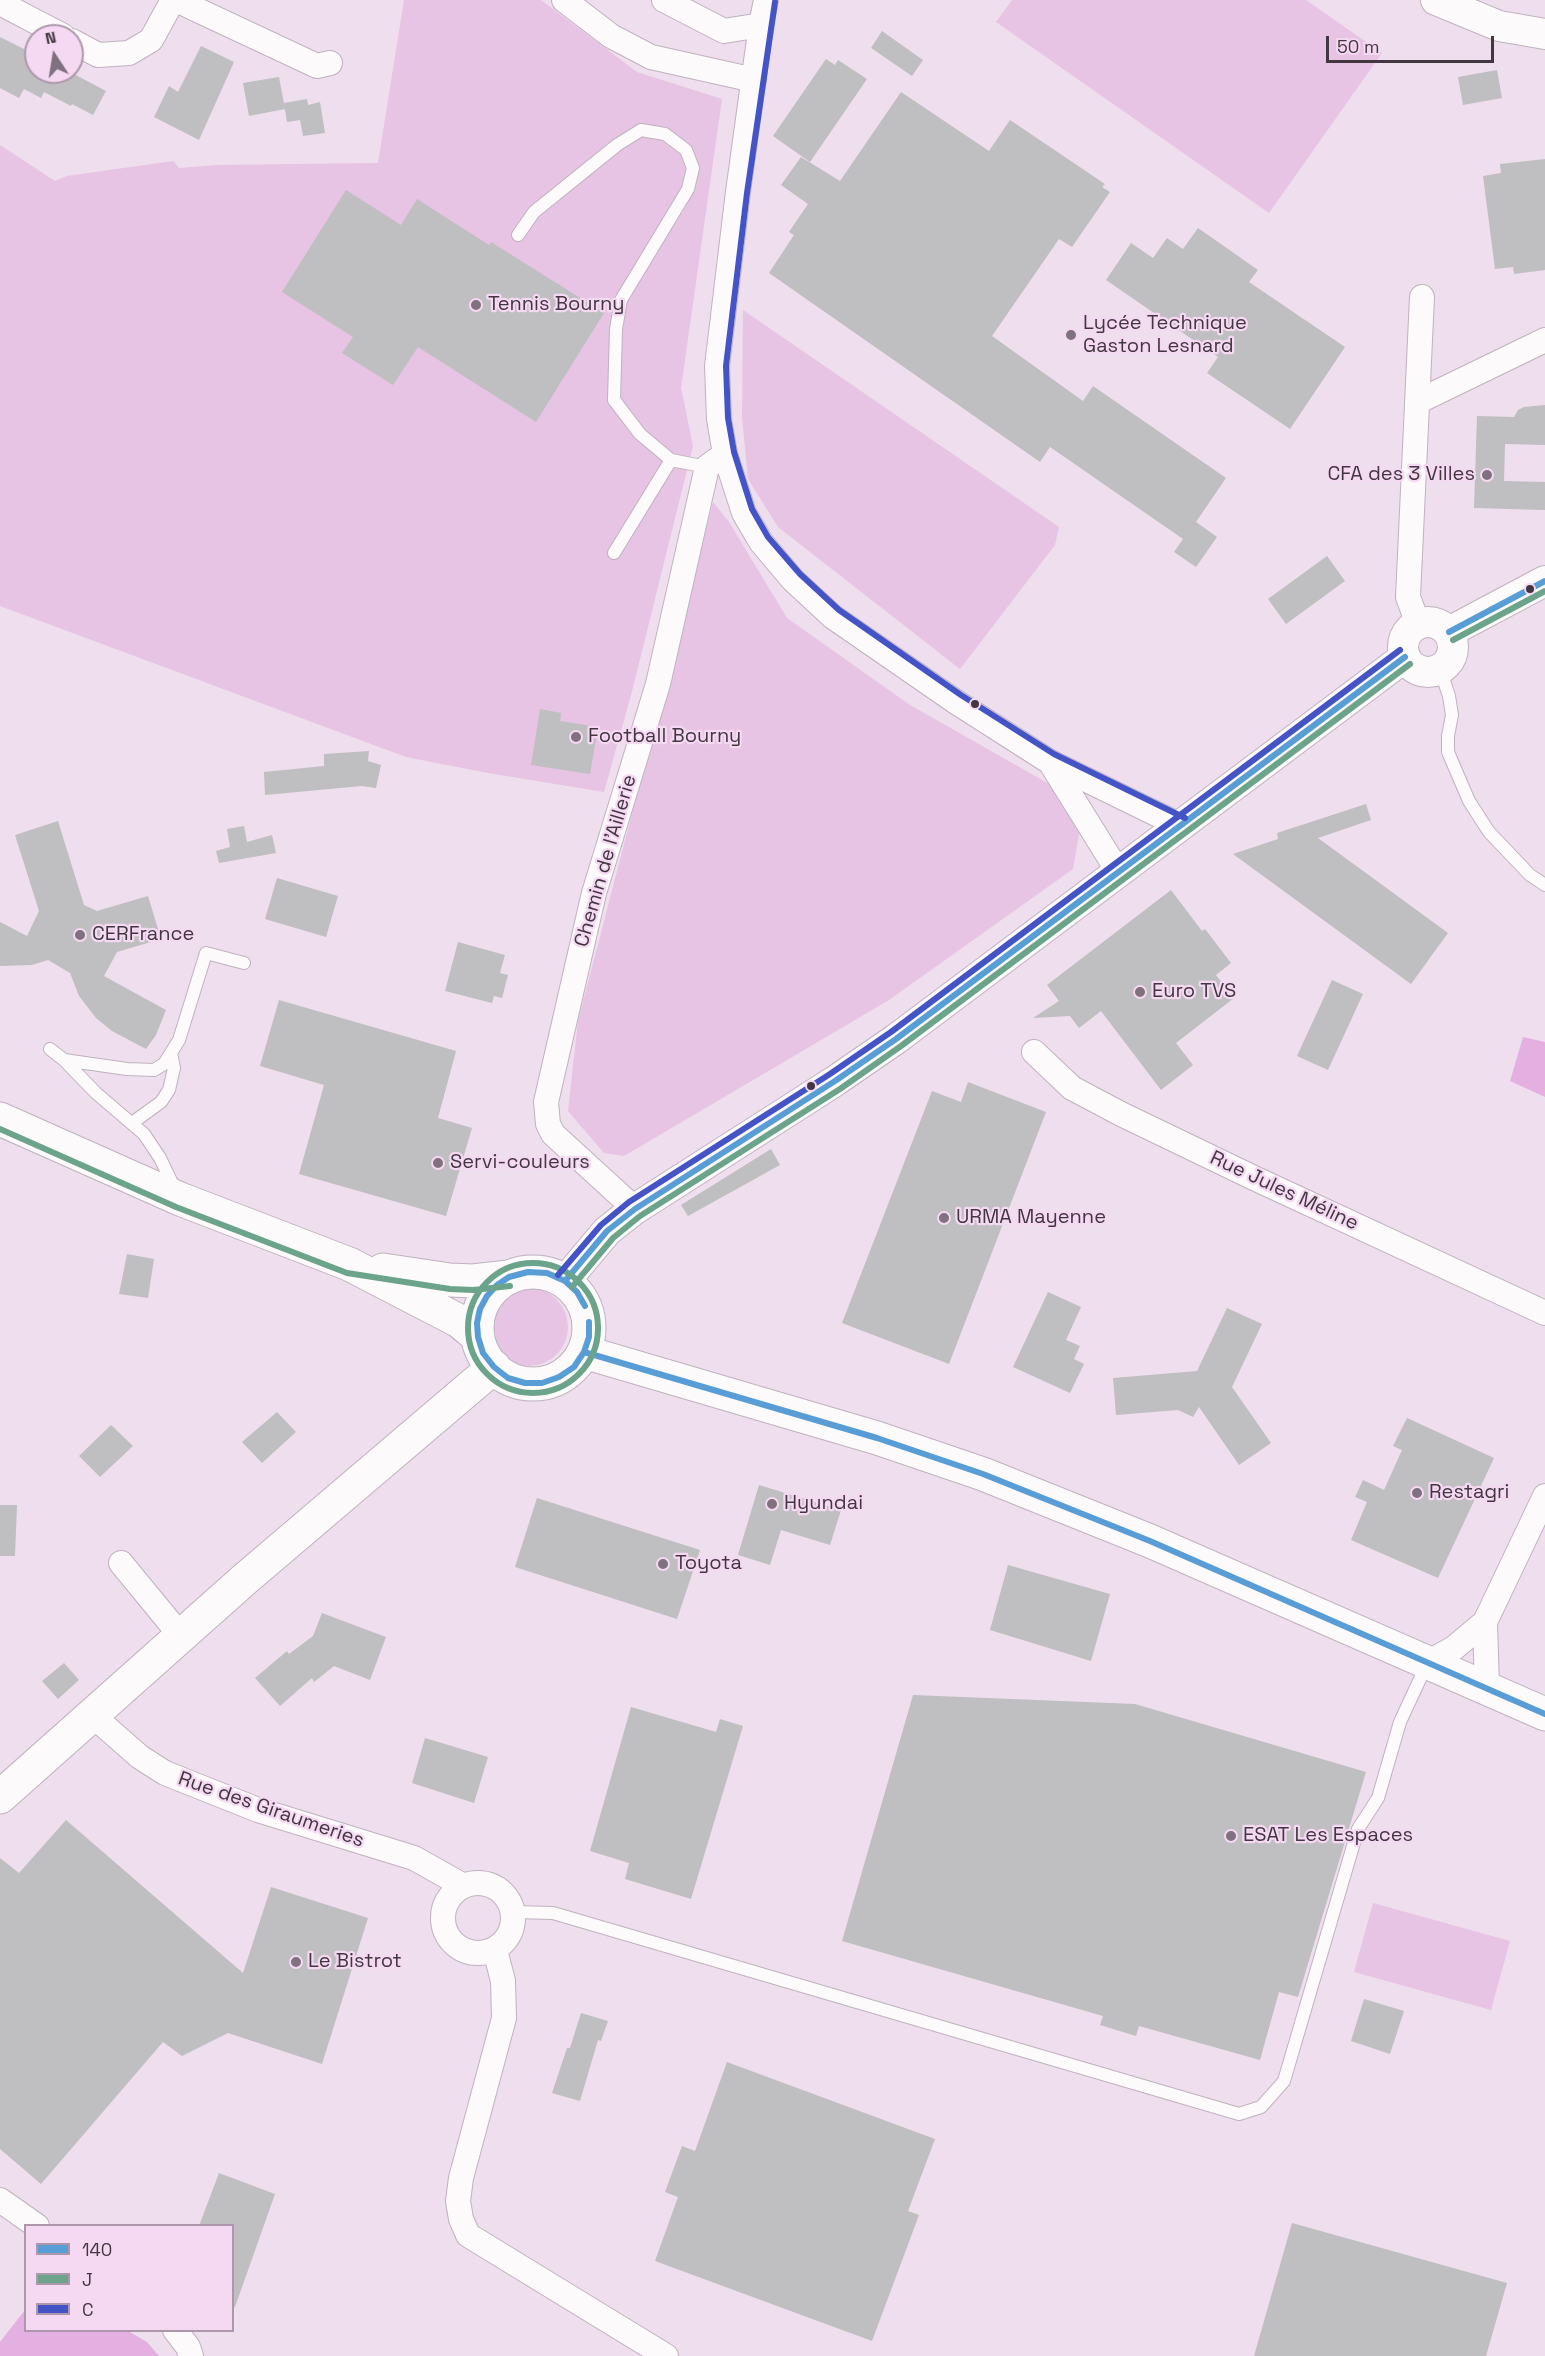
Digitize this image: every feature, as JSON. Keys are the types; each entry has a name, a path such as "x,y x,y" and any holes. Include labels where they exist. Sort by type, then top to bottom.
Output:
{"main road":[{"path":"0,1119 180,1199 349,1264 435,1307 459,1321 478,1337"},
{"path":"349,1264 450,1280 472,1281 537,1272 547,1273 565,1281 585,1305 589,1321 589,1337 584,1352 574,1367 559,1377 542,1383 525,1383 508,1378 494,1367 483,1353 477,1323 484,1302 497,1285 509,1277"},
{"path":"584,1352 876,1438 983,1474 1150,1541 1545,1714"},
{"path":"0,1797 181,1636 494,1367"}],"street":[{"path":"84,47 98,55 129,52 151,40 175,0 317,66 330,63"},
{"path":"564,0 611,36 651,57 754,80"},
{"path":"664,0 724,32 761,25"},
{"path":"766,0 738,192 717,366 719,419 716,460 761,542 793,580 833,616 956,702 1050,762 1181,826"},
{"path":"1437,1 1499,26 1545,34"},
{"path":"0,3 40,24"},
{"path":"1418,624 1408,597 1422,297"},
{"path":"1417,402 1545,340"},
{"name":"Chemin de l'Aillerie","path":"635,1209 553,1134 548,1124 546,1102 594,893 658,684 716,460"},
{"path":"1449,632 1545,581"},
{"path":"1435,622 1449,632 1454,648 1451,656 1440,669 1432,671 1416,669 1406,657 1404,642 1407,634 1418,624 1435,622"},
{"path":"565,1281 607,1231 635,1209 844,1075 985,974 1406,657"},
{"path":"1050,762 1119,873"},
{"name":"Rue Jules Méline","path":"1034,1052 1072,1088 1121,1114 1545,1313"},
{"path":"1427,1663 1454,1648 1485,1622 1545,1496"},
{"path":"121,1563 181,1636"},
{"path":"1485,1622 1487,1688"},
{"name":"Rue des Giraumeries","path":"92,1715 140,1757 165,1773 258,1810 414,1858 462,1886"},
{"path":"484,1882 504,1892 514,1912 511,1934 495,1950 472,1954 452,1944 442,1923 446,1901 462,1886 484,1882"},
{"path":"495,1950 503,1981 504,2018 461,2178 458,2201 460,2219 468,2235 666,2356"},
{"path":"0,2200 34,2224"},
{"path":"176,2332 188,2347 191,2356"}],"lane":[{"path":"518,235 534,212 617,145 641,130 665,134 686,150 693,168 688,189 621,300 616,328 614,400 640,434 671,460 716,460"},
{"path":"614,553 671,460"},
{"path":"1440,669 1449,696 1452,715 1448,752 1469,801 1489,832 1530,875 1545,885"},
{"path":"64,1060 127,1070 154,1070 164,1064 179,1040 206,953 244,963"},
{"path":"50,1049 144,1134 160,1158 180,1199"},
{"path":"132,1124 161,1102 169,1090 174,1068 171,1053"},
{"path":"514,1912 553,1913 1239,2114 1261,2108 1284,2081 1345,1881 1358,1829 1378,1798 1400,1722 1427,1663"}],"shaded area":[{"path":"404,0 541,0 637,72 722,99 681,388 693,446 631,695 604,792 406,757 0,606 0,145 55,181 67,176 173,161 179,168 218,165 378,163"},
{"path":"1012,0 1306,0 1382,53 1269,213 996,22"},
{"path":"743,310 1059,527 1055,545 960,669 778,527 748,479 742,417"},
{"path":"713,502 729,522 787,618 910,705 1058,789 1080,828 1073,869 889,1000 624,1156 604,1153 568,1111 578,1021"},
{"path":"1523,1037 1545,1042 1545,1097 1510,1081"},
{"path":"529,1288 544,1291 556,1300 565,1312 568,1327 565,1342 556,1354 544,1363 529,1366 514,1363 502,1354 493,1342 490,1327 493,1312 502,1300 514,1291"},
{"path":"1373,1903 1510,1941 1491,2010 1354,1972"},
{"path":"24,2311 24,2332 130,2332 147,2342 159,2356 0,2356 0,2342"}],"building":[{"path":"882,31 923,60 912,76 871,48"},
{"path":"0,37 24,49 24,84 84,84 84,79 106,91 93,115 44,92 41,98 24,89 19,98 0,88"},
{"path":"201,46 234,62 199,140 154,117 169,86 178,92"},
{"path":"826,59 835,65 838,60 867,79 810,162 773,136"},
{"path":"1497,70 1502,98 1463,105 1458,77"},
{"path":"279,77 285,109 249,116 243,83"},
{"path":"901,92 989,151 1010,120 1105,184 1102,187 1110,192 1072,247 1059,239 992,336 1083,401 1093,386 1226,478 1196,522 1217,537 1196,567 1174,552 1183,539 1050,447 1040,462 769,273 794,235 789,232 808,204 781,185 801,157 840,181"},
{"path":"307,99 308,105 320,102 325,133 303,136 300,120 287,122 284,103"},
{"path":"1545,159 1545,270 1514,274 1513,267 1495,269 1483,176 1501,173 1500,164"},
{"name":"Tennis Bourny","path":"346,190 401,225 417,199 489,245 491,242 604,313 536,422 418,347 393,385 342,353 353,337 282,292"},
{"path":"1198,228 1258,270 1249,282 1345,347 1290,429 1207,373 1218,357 1106,280 1131,243 1153,258 1167,238 1183,249"},
{"path":"1545,405 1545,445 1505,444 1504,481 1545,482 1545,510 1474,508 1477,416 1514,417 1518,410 1524,407"},
{"path":"1327,556 1345,581 1286,624 1268,599"},
{"name":"Football Bourny","path":"540,709 561,713 560,721 598,727 590,774 531,765"},
{"path":"369,751 368,761 381,765 376,788 362,786 265,795 264,772 324,766 324,754"},
{"path":"1366,804 1371,820 1318,838 1448,933 1411,984 1233,854 1278,839 1277,833"},
{"name":"CERFrance","path":"58,821 84,905 97,911 148,896 161,939 117,952 104,976 166,1010 156,1035 146,1049 112,1031 96,1018 79,996 70,973 48,960 32,965 0,966 0,922 27,936 39,911 15,835"},
{"path":"244,826 247,842 272,835 276,853 219,863 216,851 230,847 227,829"},
{"path":"277,878 338,896 326,937 265,919"},
{"name":"Euro TVS","path":"1171,890 1202,931 1205,929 1231,963 1216,975 1234,998 1176,1043 1193,1065 1161,1090 1101,1011 1079,1028 1070,1016 1033,1018 1059,1001 1047,985"},
{"path":"458,942 505,955 500,973 508,975 502,998 494,996 492,1003 445,991"},
{"path":"1332,980 1363,994 1328,1070 1297,1056"},
{"path":"279,1000 456,1051 438,1118 472,1128 446,1216 299,1174 324,1085 260,1066"},
{"name":"URMA Mayenne","path":"968,1082 1046,1112 949,1364 842,1323 932,1091 961,1102"},
{"path":"771,1149 780,1165 688,1216 681,1205"},
{"path":"127,1254 154,1259 148,1298 119,1294"},
{"path":"1048,1292 1081,1307 1066,1340 1080,1346 1074,1359 1084,1364 1070,1393 1013,1367"},
{"path":"1227,1308 1262,1324 1232,1387 1271,1443 1239,1465 1199,1407 1193,1417 1178,1410 1116,1415 1113,1378 1197,1371"},
{"path":"277,1412 296,1432 262,1463 242,1442"},
{"name":"Restagri","path":"1407,1418 1494,1458 1438,1578 1351,1540 1367,1502 1355,1497 1363,1480 1384,1490 1402,1450 1393,1446"},
{"path":"111,1425 133,1446 100,1477 79,1456"},
{"path":"759,1485 841,1510 830,1545 781,1530 770,1565 738,1555"},
{"path":"537,1498 700,1550 677,1619 515,1567"},
{"path":"0,1505 17,1505 15,1556 0,1556"},
{"path":"1008,1565 1110,1594 1091,1661 990,1630"},
{"path":"322,1613 386,1637 370,1680 334,1666 314,1682 312,1678 280,1706 255,1678 287,1651 289,1654 313,1636"},
{"path":"64,1663 79,1680 58,1699 42,1681"},
{"path":"913,1695 1135,1704 1366,1772 1298,1997 1279,1992 1260,2060 1139,2026 1136,2036 1100,2025 1103,2016 842,1941"},
{"path":"631,1707 716,1732 720,1719 743,1726 691,1899 625,1879 629,1863 590,1851"},
{"path":"425,1738 488,1757 474,1803 412,1783"},
{"path":"66,1820 243,1973 271,1887 368,1918 322,2064 228,2033 182,2056 163,2042 41,2184 0,2149 0,1858 19,1873"},
{"path":"1364,1999 1404,2011 1390,2054 1351,2041"},
{"path":"581,2013 608,2021 601,2041 598,2040 580,2101 552,2093"},
{"path":"727,2062 935,2139 908,2211 919,2215 872,2341 655,2261 678,2197 665,2192 682,2146 695,2151"},
{"path":"219,2173 275,2194 235,2307 234,2224 200,2224"},
{"path":"1292,2223 1507,2283 1486,2356 1254,2356"}],"transit line":[{"name":"C","path":"775,2 747,193 726,366 728,418 734,452 752,509 768,537 800,574 839,610 961,695 1054,754 1185,818"},
{"name":"140","path":"1449,632 1545,581"},
{"name":"J","path":"1453,640 1545,591"},
{"name":"C","path":"558,1275 601,1225 629,1202 830,1074 891,1032 1400,650"},
{"name":"140","path":"565,1281 607,1231 635,1209 835,1081 896,1039 1405,657"},
{"name":"J","path":"572,1287 613,1238 640,1216 840,1089 901,1046 1410,664"},
{"name":"J","path":"0,1129 176,1207 347,1273 450,1289 473,1290 510,1286"},
{"name":"J","path":"533,1263 558,1268 579,1282 593,1303 598,1328 593,1353 579,1374 558,1388 533,1393 508,1388 487,1374 473,1353 468,1328 473,1303 487,1282 508,1268 533,1263"},
{"name":"140","path":"585,1306 577,1292 565,1281 547,1273 528,1272 509,1277 487,1296 480,1309 477,1323 478,1337 483,1353 494,1367 508,1378 525,1383 542,1383 559,1377 574,1367 584,1352 589,1337 589,1322"},
{"name":"140","path":"584,1352 877,1438 983,1474 1150,1541 1545,1714"}],"place":[{"name":"Tennis Bourny","path":"476,305"},
{"name":"Lycée Technique Gaston Lesnard","path":"1071,335"},
{"name":"CFA des 3 Villes","path":"1487,475"},
{"name":"Football Bourny","path":"576,737"},
{"name":"CERFrance","path":"80,935"},
{"name":"Euro TVS","path":"1140,992"},
{"name":"Servi-couleurs","path":"438,1163"},
{"name":"URMA Mayenne","path":"944,1218"},
{"name":"Restagri","path":"1417,1493"},
{"name":"Hyundai","path":"772,1504"},
{"name":"Toyota","path":"663,1564"},
{"name":"ESAT Les Espaces","path":"1231,1836"},
{"name":"Le Bistrot","path":"296,1962"}]}
